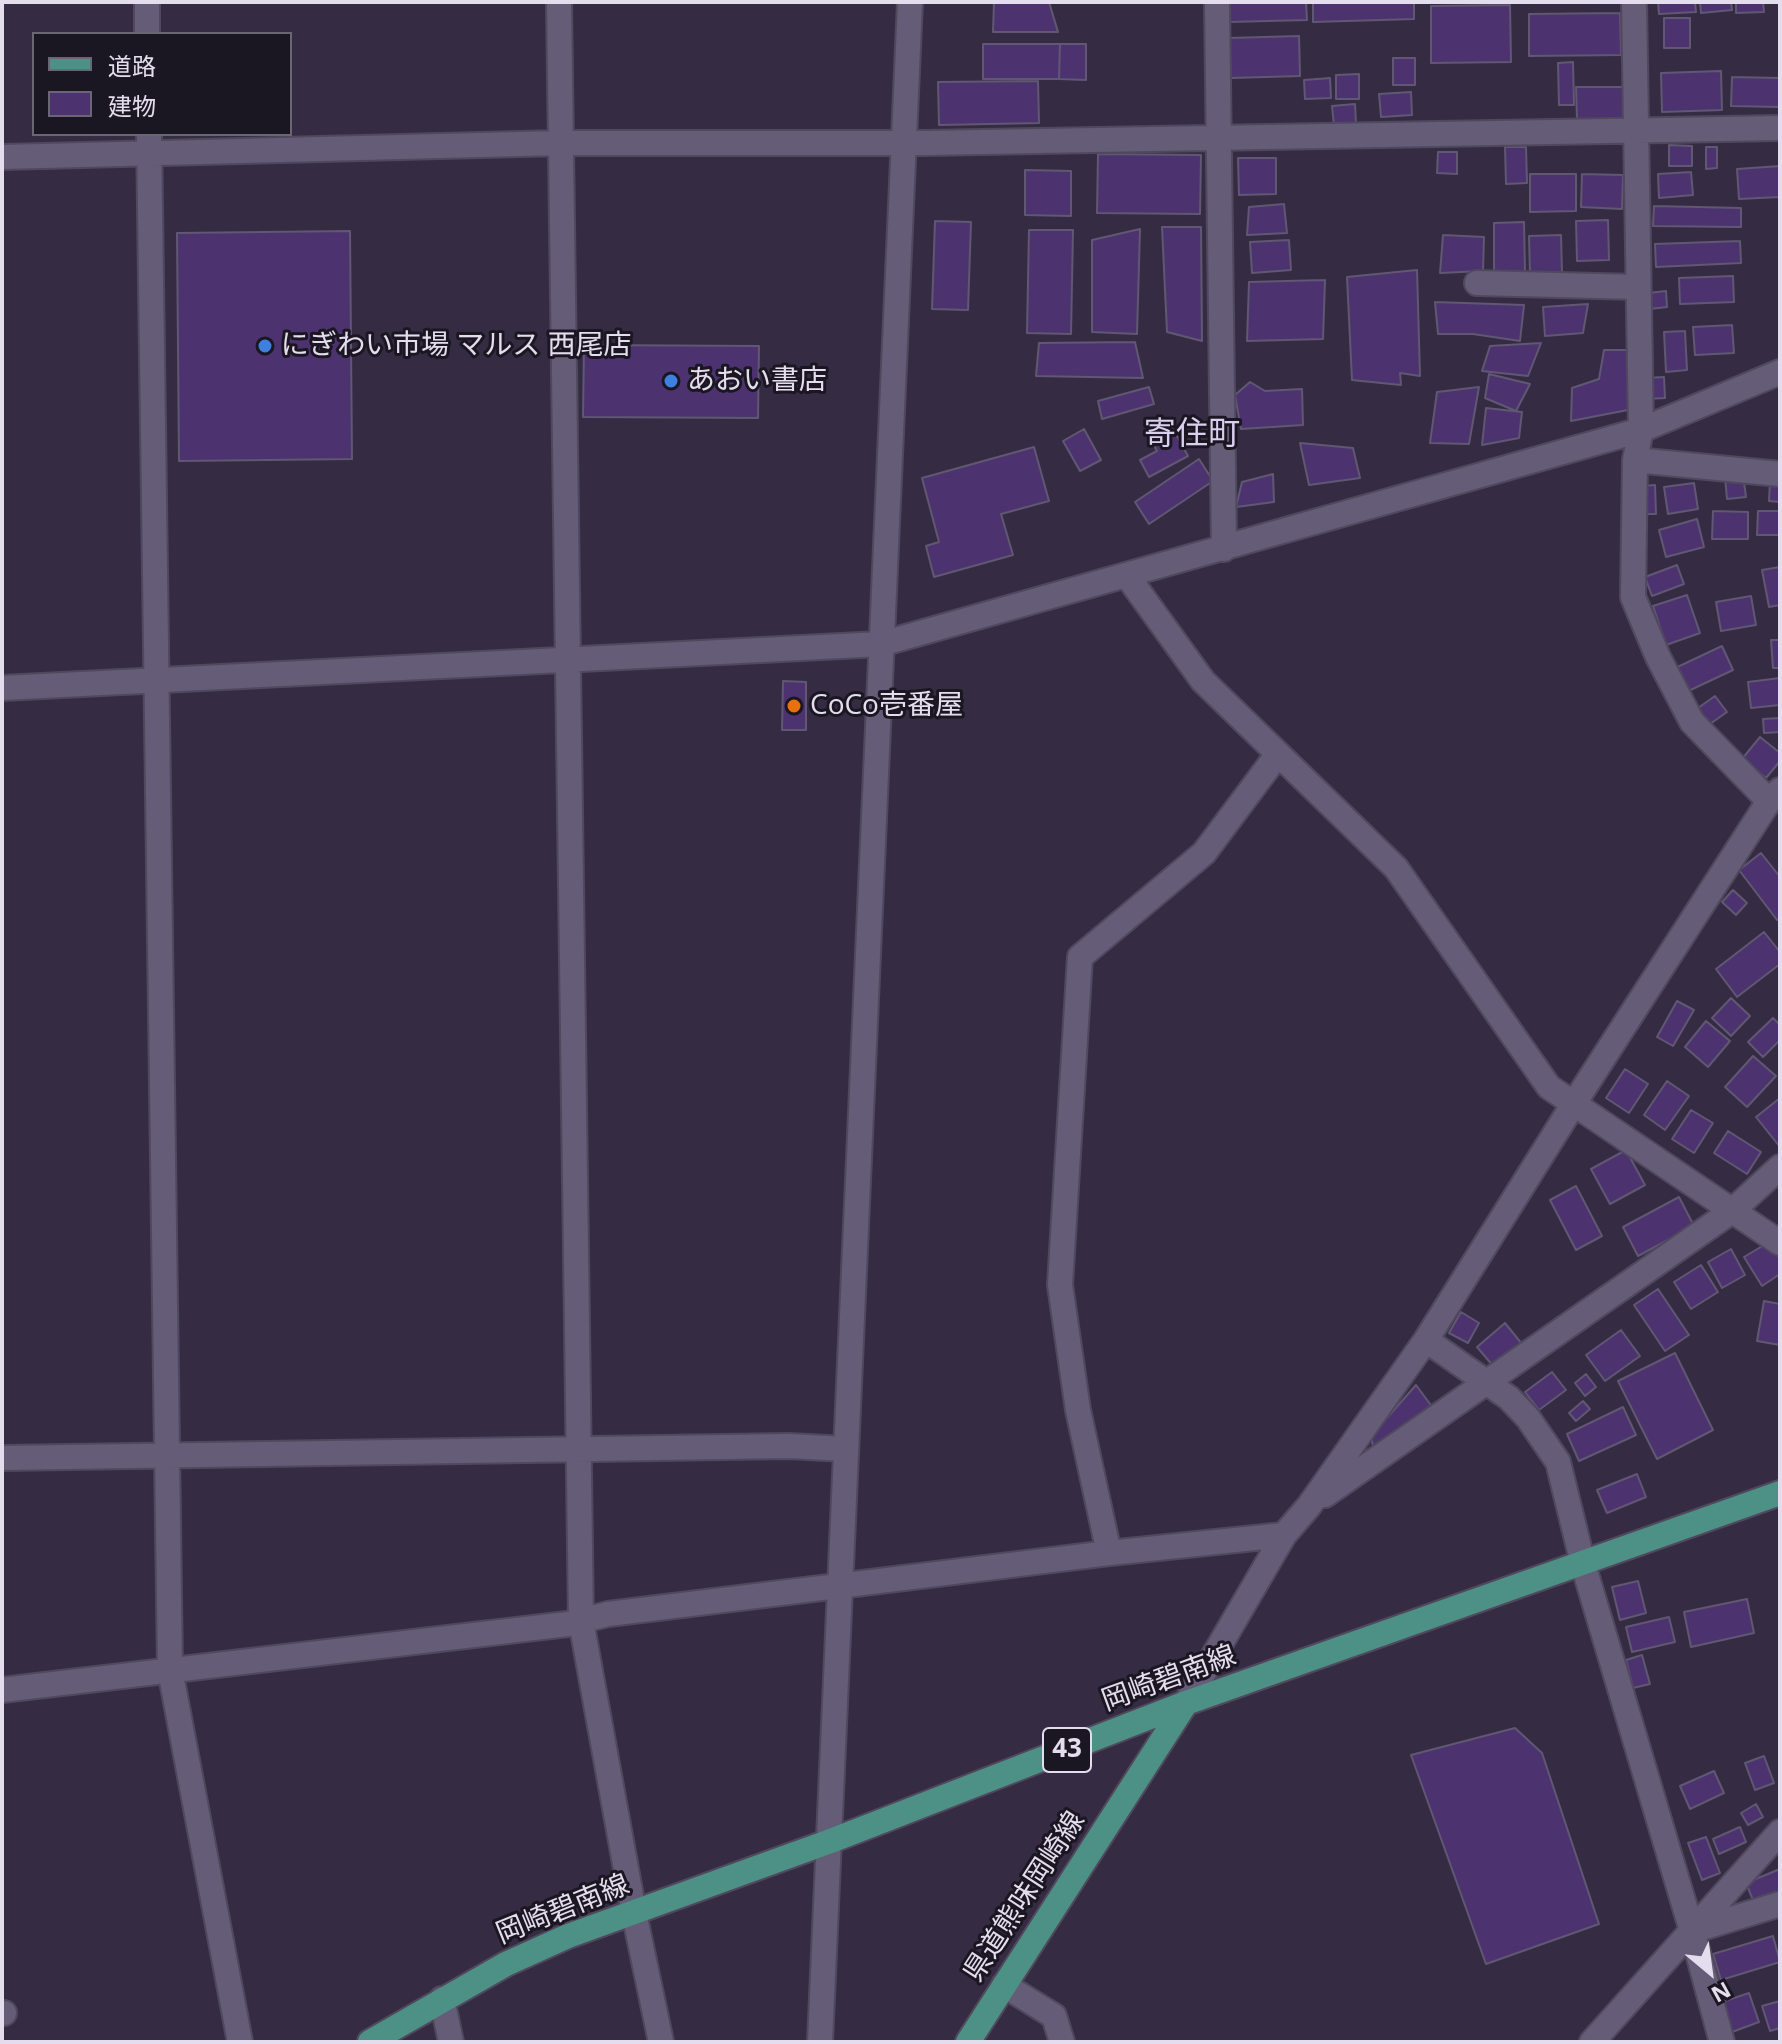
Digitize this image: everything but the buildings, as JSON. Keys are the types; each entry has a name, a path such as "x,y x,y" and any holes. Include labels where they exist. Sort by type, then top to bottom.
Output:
{"main road":[{"name":"岡崎碧南線","path":"370,2042 506,1964 568,1936 828,1842 1186,1703 1780,1493"},
{"name":"県道熊味岡崎線","path":"968,2042 1186,1703"}],"street":[{"path":"147,2 147,32"},
{"path":"559,2 581,1621 634,1913 661,2042"},
{"path":"820,2042 910,2"},
{"path":"1217,2 1224,549"},
{"path":"1186,1703 1284,1535 1309,1506 1426,1340 1573,1105 1775,796 1692,722 1658,657 1633,597 1635,460 1641,430 1634,2"},
{"path":"2,157 149,145 903,143 1634,133 1780,128"},
{"path":"149,145 170,1670 240,2042"},
{"path":"1477,283 1638,287"},
{"path":"2,688 881,644 1128,577 1641,430 1780,372"},
{"path":"1635,460 1780,474"},
{"path":"1128,577 1203,681 1396,868 1549,1087 1780,1243"},
{"path":"1109,1553 1078,1410 1060,1285 1080,957 1204,853 1278,754"},
{"path":"1309,1506 1732,1211 1780,1167"},
{"path":"1426,1340 1509,1398 1528,1418 1558,1462 1583,1564 1722,2042"},
{"path":"2,1458 789,1446 845,1449"},
{"path":"2,1690 581,1621 608,1614 1109,1553 1284,1535"},
{"path":"1592,2042 1780,1832"},
{"path":"1692,1931 1780,1904"},
{"path":"1004,1985 1054,2016 1062,2042"},
{"path":"442,1999 451,2042"}],"place":[{"name":"にぎわい市場 マルス 西尾店","path":"265,346"},
{"name":"あおい書店","path":"671,381"},
{"name":"CoCo壱番屋","path":"794,706"}],"district":[{"name":"寄住町","path":"1192,435"}]}
